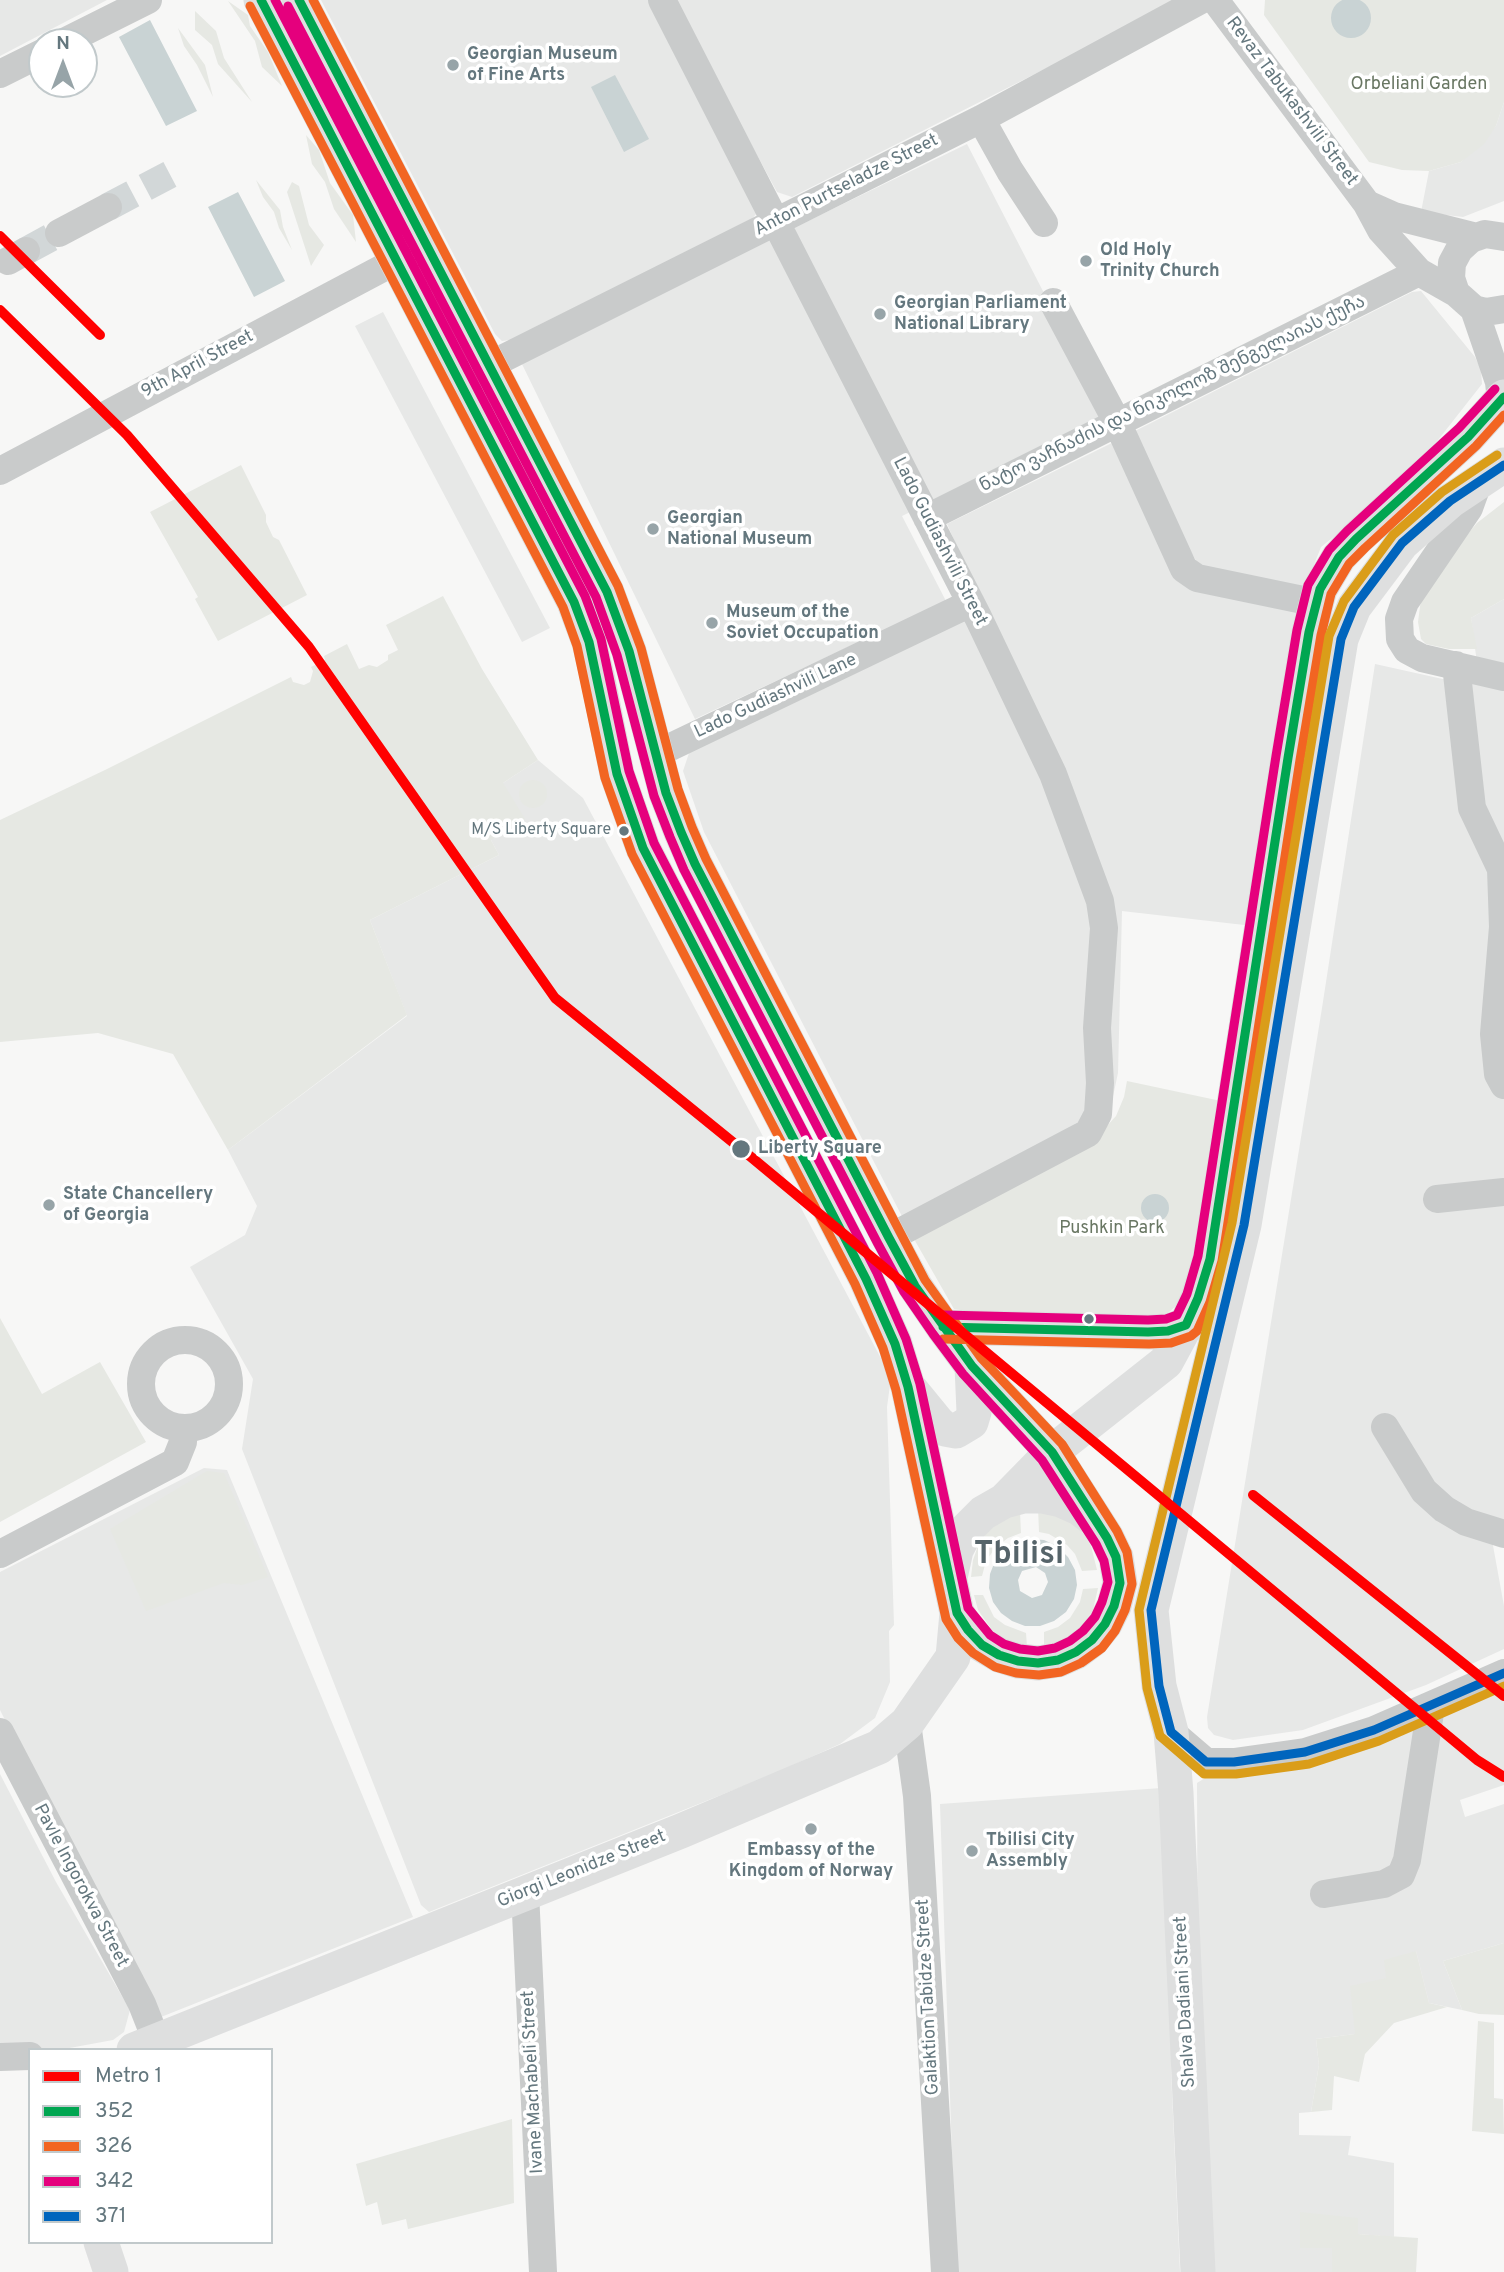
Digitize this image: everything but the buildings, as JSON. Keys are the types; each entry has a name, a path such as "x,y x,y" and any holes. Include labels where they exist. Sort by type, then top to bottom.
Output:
{"main road":[{"path":"261,0 574,602 589,642 617,774 643,848 855,1257 895,1344 908,1387 951,1573 957,1613 968,1630 982,1644 999,1655 1038,1663 1058,1660 1076,1652 1093,1640 1114,1606 1120,1583 1116,1557 1107,1538 1052,1452 972,1366 915,1286 889,1238 695,863 666,793 629,651 607,592 299,0"},
{"path":"1004,1501 1052,1452 1166,1362 1186,1325 1210,1259 1287,758 1320,589 1339,557 1468,437 1503,399"},
{"path":"1159,1686 1151,1609 1244,1225 1341,639 1354,607 1402,543 1450,501 1491,474"},
{"path":"943,1327 1148,1332 1168,1331 1186,1325"},
{"path":"908,1387 938,1423 946,1429 956,1431 971,1422 974,1412 972,1366"},
{"path":"951,1573 956,1550 967,1529 983,1513 1004,1501 1023,1496 1052,1498 1079,1508 1094,1520"},
{"path":"1114,1606 1157,1583"},
{"path":"1114,1606 1159,1686"},
{"name":"Giorgi Leonidze Street","path":"146,2046 879,1747 907,1723 953,1657 957,1613"},
{"name":"Shalva Dadiani Street","path":"1159,1686 1171,1732 1176,1793 1198,2272"},
{"path":"102,2244 111,2272"}],"street":[{"path":"92,28 148,0"},
{"name":"Lado Gudiashvili Street","path":"662,0 971,603 1054,774 1100,901 1104,928 1097,1028 1100,1083 1098,1114 1088,1133 889,1238"},
{"name":"Anton Purtseladze Street","path":"488,366 981,119 1201,0"},
{"name":"Revaz Tabukashvili Street","path":"1215,0 1367,204 1381,230 1419,272 1465,301"},
{"path":"0,74 28,60"},
{"path":"981,119 1010,171 1044,223"},
{"name":"Revaz Tabukashvili Street","path":"1367,204 1394,216 1493,232"},
{"path":"60,233 108,207"},
{"path":"1493,232 1471,239 1459,250 1452,263 1451,278 1465,301 1499,382 1503,399"},
{"name":"9th April Street","path":"0,471 396,261"},
{"name":"ნატო ვაჩნაძის და ნიკოლოზ შენგელაიას ქუჩა","path":"927,518 1419,272"},
{"path":"1465,301 1486,312 1504,309"},
{"path":"1052,302 1117,422 1184,569 1197,578 1303,600 1315,607"},
{"path":"1491,474 1405,602 1399,619 1400,639 1407,650 1422,658 1504,677"},
{"name":"Lado Gudiashvili Lane","path":"656,754 971,603"},
{"path":"1456,665 1472,808 1501,869 1503,927 1494,1034 1498,1074 1504,1085"},
{"path":"1437,1199 1504,1192"},
{"path":"1385,1427 1424,1491 1444,1509 1466,1522 1504,1534"},
{"path":"0,1555 175,1462 183,1442 182,1428"},
{"path":"1171,1732 1206,1762 1234,1762 1304,1752 1374,1730 1504,1673"},
{"path":"1324,1894 1384,1884 1401,1875 1407,1860 1431,1706"},
{"name":"Galaktion Tabidze Street","path":"907,1723 916,1796 945,2272"},
{"name":"Pavle Ingorokva Street","path":"0,1732 142,2004 146,2046"},
{"name":"Ivane Machabeli Street","path":"525,1892 543,2272"},
{"path":"0,2057 28,2056"}],"shaded area":[{"path":"1343,-1 1359,-1 1370,10 1370,26 1359,37 1343,37 1332,26 1332,10"},
{"path":"0,0 107,0 54,28 28,28 28,41 0,56"},
{"path":"321,0 649,0 758,212 748,223 518,339 502,341 495,334"},
{"path":"673,0 1181,0 792,197 777,192"},
{"path":"150,20 197,111 166,126 119,37"},
{"path":"615,75 649,139 624,152 591,87"},
{"path":"1504,102 1504,201 1463,217 1421,212 1429,171 1461,162 1496,126"},
{"path":"967,144 1107,415 902,516 946,601 695,719 520,360"},
{"path":"238,192 285,281 254,297 208,207"},
{"path":"1421,291 1475,357 1481,369 1482,384 1409,477 1321,547 1303,593 1201,570 1127,435 1412,292"},
{"path":"383,312 550,628 522,642 355,326"},
{"path":"1116,441 1187,584 1306,605 1253,926 1122,911 1118,1073 1112,1101 908,1228 704,832 683,771 692,744 981,602 947,524"},
{"path":"1504,599 1504,673 1477,663 1471,618"},
{"path":"1375,664 1447,680 1488,858 1504,1096 1504,1525 1492,1540 1504,1606 1504,1649 1426,1685 1303,1730 1233,1740 1214,1735 1208,1728 1207,1717"},
{"path":"1461,679 1504,687 1504,867 1474,805"},
{"path":"538,760 583,798 884,1364 890,1385 887,1407 894,1625 889,1631 890,1682 875,1718 840,1744 771,1775 429,1912 421,1905 242,1449 253,1379 190,1267 245,1235 257,1206 228,1150 407,1016 370,920 499,855 491,840 503,783"},
{"path":"1155,1194 1165,1198 1169,1208 1165,1218 1155,1222 1145,1218 1141,1208 1145,1198"},
{"path":"204,1468 227,1470 413,1917 161,2017 154,2017 0,1710 0,1572"},
{"path":"1029,1539 1044,1540 1057,1546 1068,1557 1075,1570 1077,1585 1074,1599 1066,1612 1054,1621 1040,1626 1025,1626 1001,1613 993,1602 989,1588 990,1574 1003,1550","holes":["1036,1567 1045,1573 1048,1582 1042,1595 1032,1598 1020,1591 1018,1580 1022,1571"]},
{"path":"1501,1688 1504,1691 1504,1785 1460,1800 1465,1817 1504,1804 1504,1943 1443,1961 1462,2010 1429,2003 1416,1951 1386,1978 1355,2034 1316,2039 1319,2065 1311,2112 1299,2113 1299,2135 1351,2136 1348,2155 1394,2163 1394,2237 1358,2234 1358,2218 1332,2248 1332,2272 1210,2272 1198,2067 1197,1783 1223,1767 1337,1754 1401,1734"},
{"path":"0,1774 56,1882 130,2010 124,2032 113,2040 69,2048 0,2048"},
{"path":"1175,1787 1171,2070 1180,2272 956,2272 940,1804"}],"green space":[{"name":"Orbeliani Garden","path":"1265,0 1504,0 1504,102 1496,126 1484,144 1461,162 1429,171 1402,170 1369,162 1264,15"},
{"path":"228,1 248,15 250,26 268,52 282,86 262,67 255,41"},
{"path":"195,11 216,31 224,58 252,102 218,64 212,45 195,30"},
{"path":"178,28 205,65 213,97 184,46"},
{"path":"306,135 319,150 330,183 353,215 356,242 334,209 325,182 312,164"},
{"path":"256,180 280,210 292,250 279,228 274,212 263,197"},
{"path":"292,182 299,186 309,225 324,245 311,266 287,192"},
{"path":"241,465 266,515 266,522 273,537 279,540 307,595 218,641 195,599 198,597 150,512"},
{"path":"1504,502 1504,599 1471,618 1477,649 1449,649 1426,644 1421,639 1418,622 1421,599 1459,544 1477,523"},
{"path":"443,596 482,669 538,760 503,783 525,819 491,840 499,855 370,920 407,1015 228,1150 173,1054 98,1033 0,1042 0,820 291,677 293,682 304,685 310,682 313,671 311,667 325,660 324,656 347,644 359,669 369,665 377,667 388,660 388,655 398,650 386,625"},
{"path":"533,780 543,784 547,794 543,804 533,808 523,804 519,794 523,784"},
{"name":"Pushkin Park","path":"1127,1081 1221,1101 1200,1249 1181,1302 1163,1317 973,1312 954,1309 914,1239 1106,1127 1116,1116"},
{"path":"0,1318 42,1394 100,1362 146,1442 0,1522"},
{"path":"207,1471 224,1473 268,1577 242,1585 224,1583 146,1611 110,1529"},
{"path":"1038,1508 1073,1523 1084,1534 1091,1546 1097,1570 1082,1571 1075,1554 1067,1545 1049,1534 1039,1532"},
{"path":"1020,1512 1021,1533 996,1547 986,1561 982,1576 971,1577 979,1543 992,1526"},
{"path":"1098,1588 1093,1610 1081,1628 1062,1641 1044,1647 1044,1632 1058,1627 1070,1618 1080,1602 1083,1589"},
{"path":"974,1595 983,1595 994,1617 1005,1625 1026,1633 1027,1647 1001,1638 992,1630 978,1610"},
{"path":"1504,1943 1504,2015 1462,2010 1443,1961"},
{"path":"1416,1951 1429,2003 1447,2007 1394,2023 1365,2054 1359,2082 1334,2076 1332,2110 1311,2112 1319,2065 1316,2039 1355,2034 1350,1986 1386,1978 1384,1960"},
{"path":"1478,2021 1494,2023 1494,2098 1503,2099 1504,2134 1472,2131"},
{"path":"512,2119 514,2203 408,2229 406,2219 382,2225 377,2202 366,2206 356,2164"},
{"path":"1300,2212 1358,2218 1358,2234 1418,2238 1416,2272 1332,2272 1332,2248 1300,2248"}],"tunnel":[{"path":"108,207 182,168"},
{"path":"26,251 59,233"}],"metro line":[{"name":"1","path":"0,236 100,335"},
{"name":"1","path":"0,310 127,435 309,647 555,998 751,1157 1477,1760 1504,1777"},
{"name":"1","path":"1253,1495 1504,1696"}],"transit line":[{"name":"352","path":"261,0 574,602 589,642 617,774 643,848 866,1279 895,1344 908,1387 957,1613 982,1645 999,1655 1038,1663 1058,1660 1076,1652 1092,1640 1105,1624 1114,1606 1120,1583 1116,1557 1107,1538 1052,1452 972,1366 915,1286 889,1238 695,864 681,832 666,793 629,651 607,592 299,0"},
{"name":"342","path":"275,0 585,596 601,639 629,771 654,843 877,1273 906,1339 920,1384 968,1608 990,1635 1004,1644 1038,1651 1055,1648 1070,1641 1095,1617 1108,1582 1104,1561 1096,1544 1042,1460 963,1374 933,1334 904,1292 878,1244 684,870 654,796 617,655 596,597 288,6"},
{"name":"326","path":"250,6 563,607 577,646 605,778 632,854 855,1284 883,1348 896,1390 946,1619 958,1638 973,1653 995,1667 1016,1673 1039,1675 1061,1672 1081,1663 1102,1648 1115,1631 1125,1610 1132,1584 1127,1552 1117,1531 1062,1444 981,1358 925,1280 706,859 678,789 641,648 618,586 313,0"},
{"name":"342","path":"943,1315 1148,1320 1177,1315 1187,1294 1198,1256 1276,756 1297,630 1308,585 1329,550 1347,531 1459,428 1495,389"},
{"name":"352","path":"943,1327 1148,1332 1168,1331 1186,1325 1210,1259 1288,758 1309,632 1320,589 1339,557 1356,539 1468,437 1504,397"},
{"name":"326","path":"943,1339 1149,1344 1171,1343 1197,1331 1210,1302 1222,1261 1300,760 1321,635 1331,594 1349,564 1476,446 1504,415"},
{"path":"1497,455 1442,492 1393,535 1344,601 1329,636 1232,1223 1139,1610 1147,1688 1160,1736 1204,1774 1236,1774 1309,1764 1379,1741 1504,1686"},
{"name":"371","path":"1504,465 1450,501 1402,543 1354,607 1341,639 1244,1225 1151,1610 1159,1686 1171,1732 1206,1762 1234,1762 1305,1752 1374,1730 1504,1673"}],"place":[{"name":"Georgian Museum of Fine Arts","path":"453,65"},
{"name":"Old Holy Trinity Church","path":"1086,261"},
{"name":"Georgian Parliament National Library","path":"880,314"},
{"name":"Georgian National Museum","path":"653,529"},
{"name":"Museum of the Soviet Occupation","path":"712,623"},
{"name":"M/S Liberty Square","path":"624,831"},
{"name":"Liberty Square","path":"741,1149"},
{"name":"State Chancellery of Georgia","path":"49,1205"},
{"name":"Embassy of the Kingdom of Norway","path":"811,1829"},
{"name":"Tbilisi City Assembly","path":"972,1851"}],"district":[{"name":"Tbilisi","path":"1019,1557"}]}
